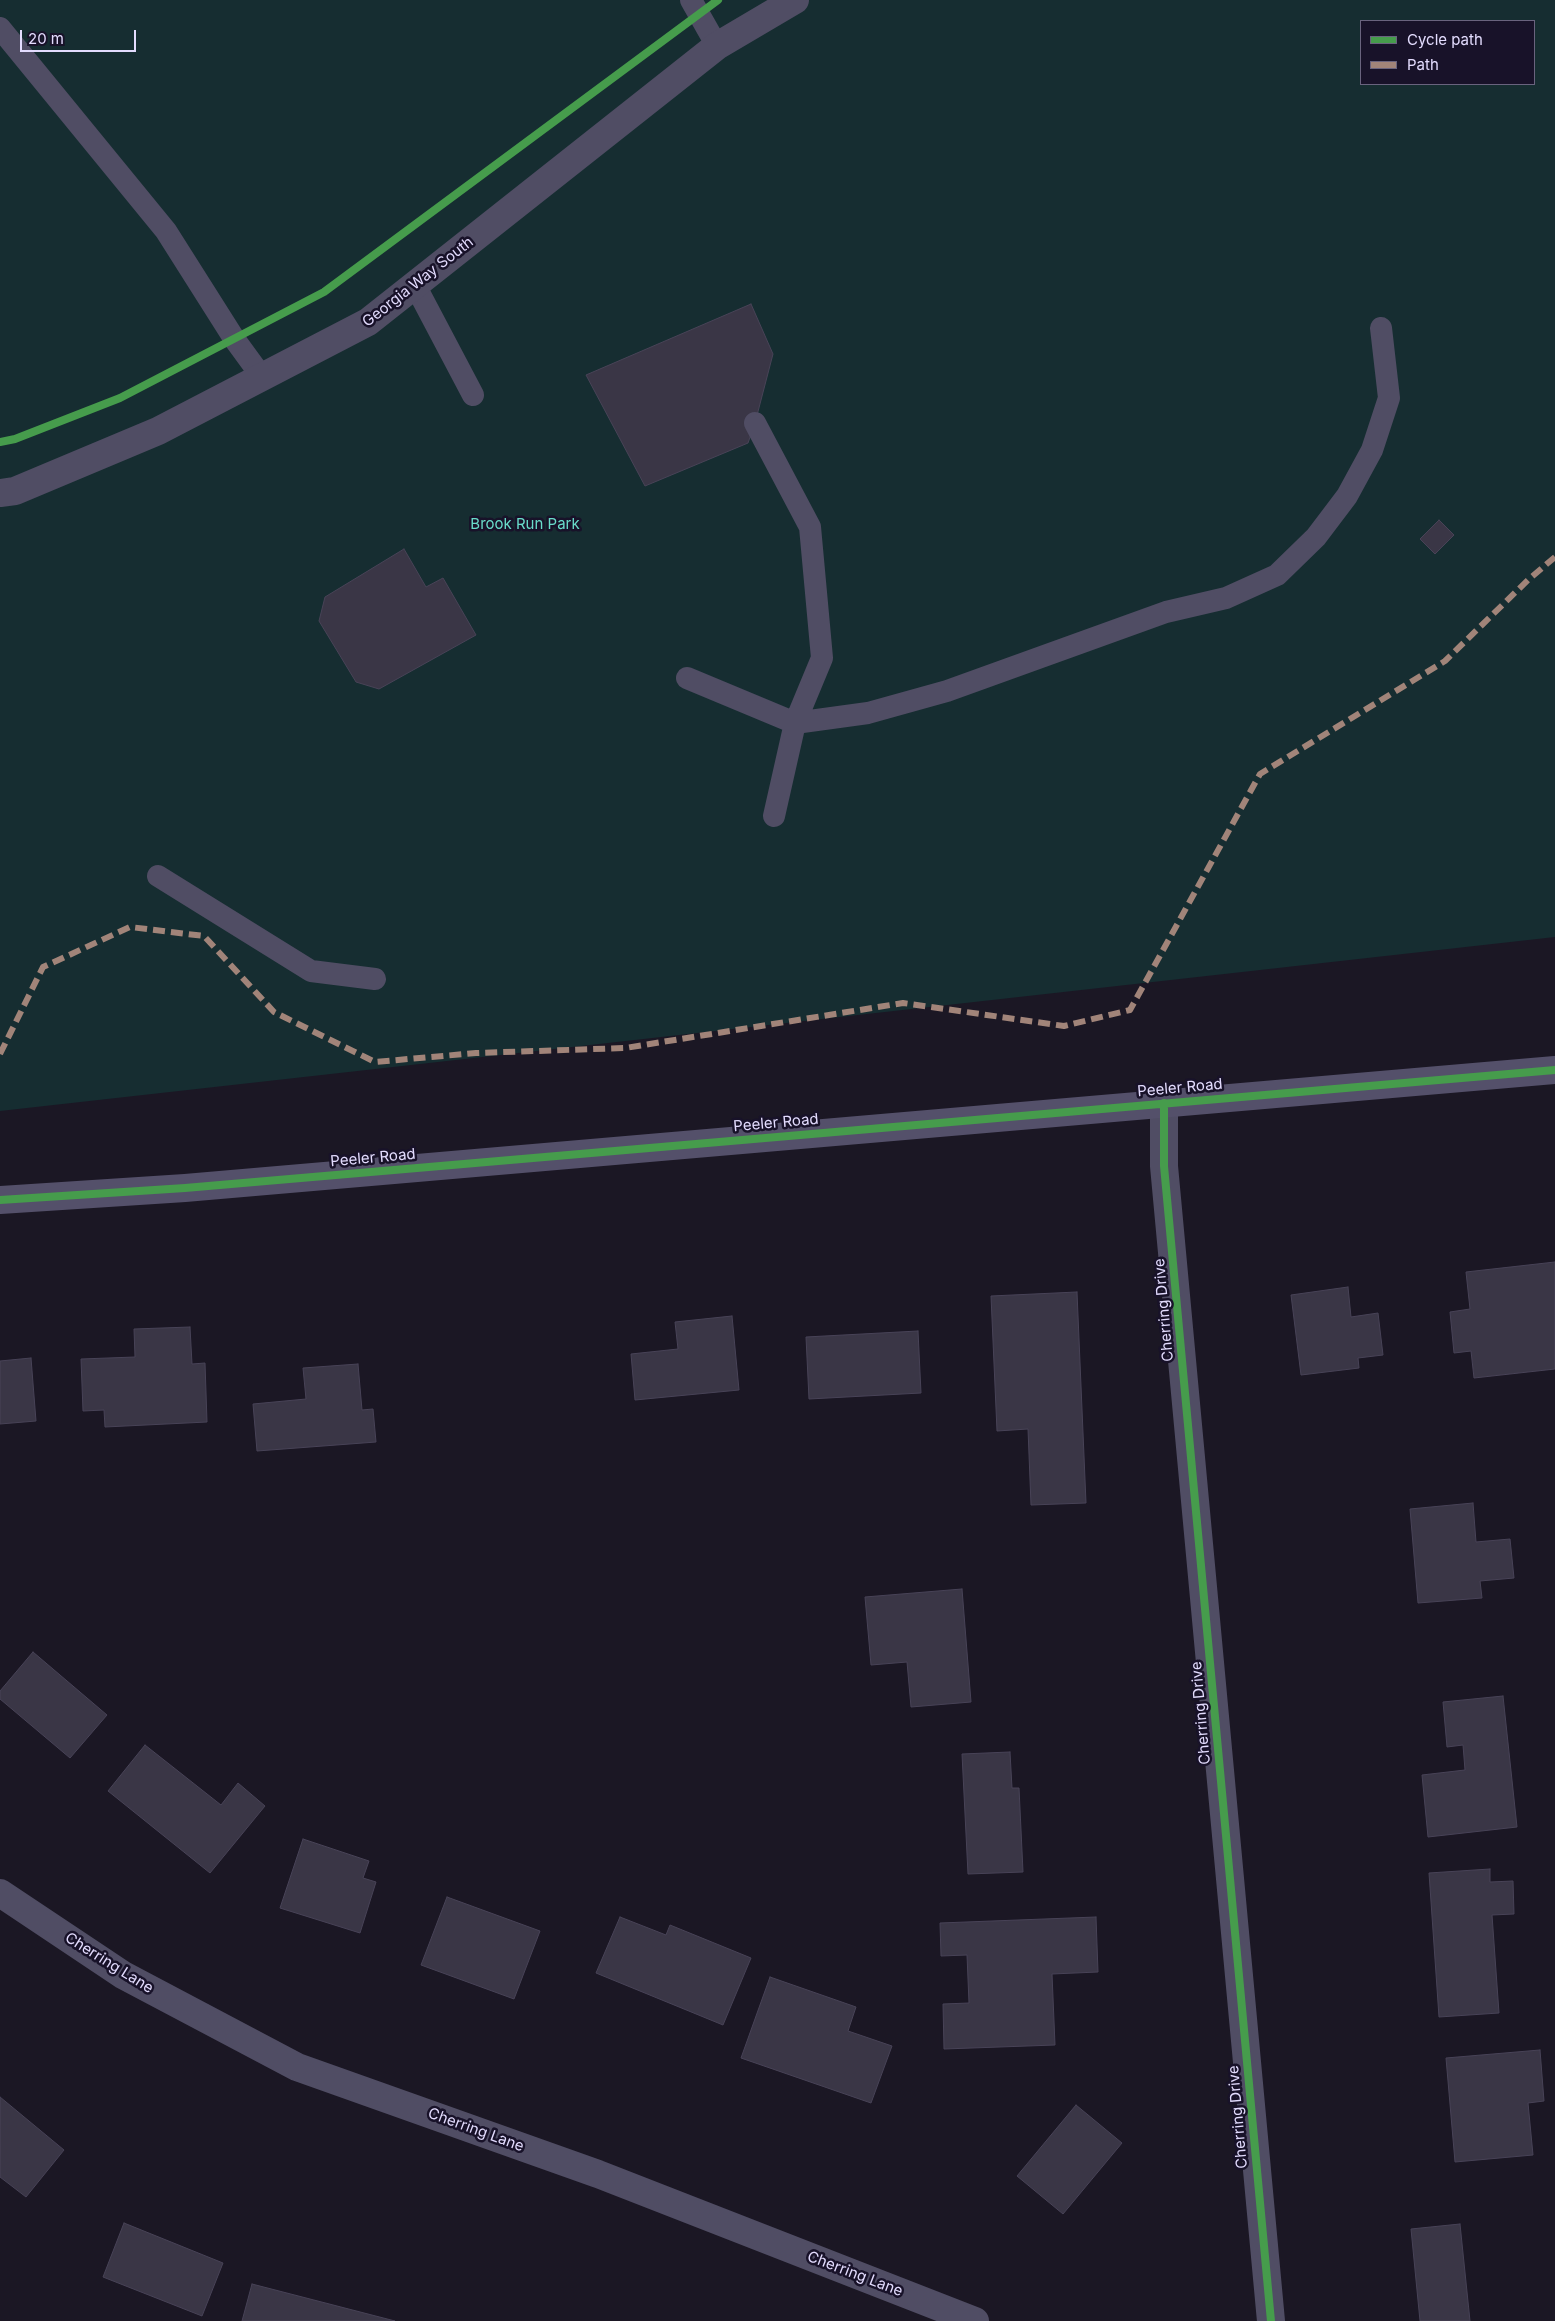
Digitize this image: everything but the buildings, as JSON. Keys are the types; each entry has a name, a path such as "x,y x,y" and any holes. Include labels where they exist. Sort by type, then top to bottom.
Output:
{"street":[{"name":"Georgia Way South","path":"0,493 14,491 158,431 368,322 717,46 795,0"},
{"name":"Peeler Road","path":"0,1200 205,1186 1555,1070"},
{"name":"Cherring Drive","path":"1164,1103 1164,1166 1271,2321"},
{"name":"Cherring Lane","path":"0,1893 123,1975 297,2066 598,2174 975,2321"}],"lane":[{"path":"691,0 717,46"},
{"path":"0,28 166,230 235,340 262,377"},
{"path":"415,285 473,395"},
{"path":"687,678 795,723 868,713 947,691 1166,612 1226,598 1277,574 1316,537 1347,496 1372,450 1389,398 1381,328"},
{"path":"756,423 810,527 822,658 795,723 774,816"},
{"path":"158,876 311,971 375,979"}],"green space":[{"name":"Brook Run Park","path":"0,0 1555,0 1555,937 0,1111"}],"marked path":[{"path":"0,1054 43,967 130,927 204,936 274,1012 375,1062 476,1053 625,1048 903,1003 1064,1026 1130,1010 1260,774 1445,661 1528,580 1555,557"}],"cycle path":[{"path":"0,442 15,439 120,398 324,292 718,0"},
{"path":"0,1200 185,1188 1555,1070"},
{"path":"1164,1103 1164,1166 1271,2321"}]}
